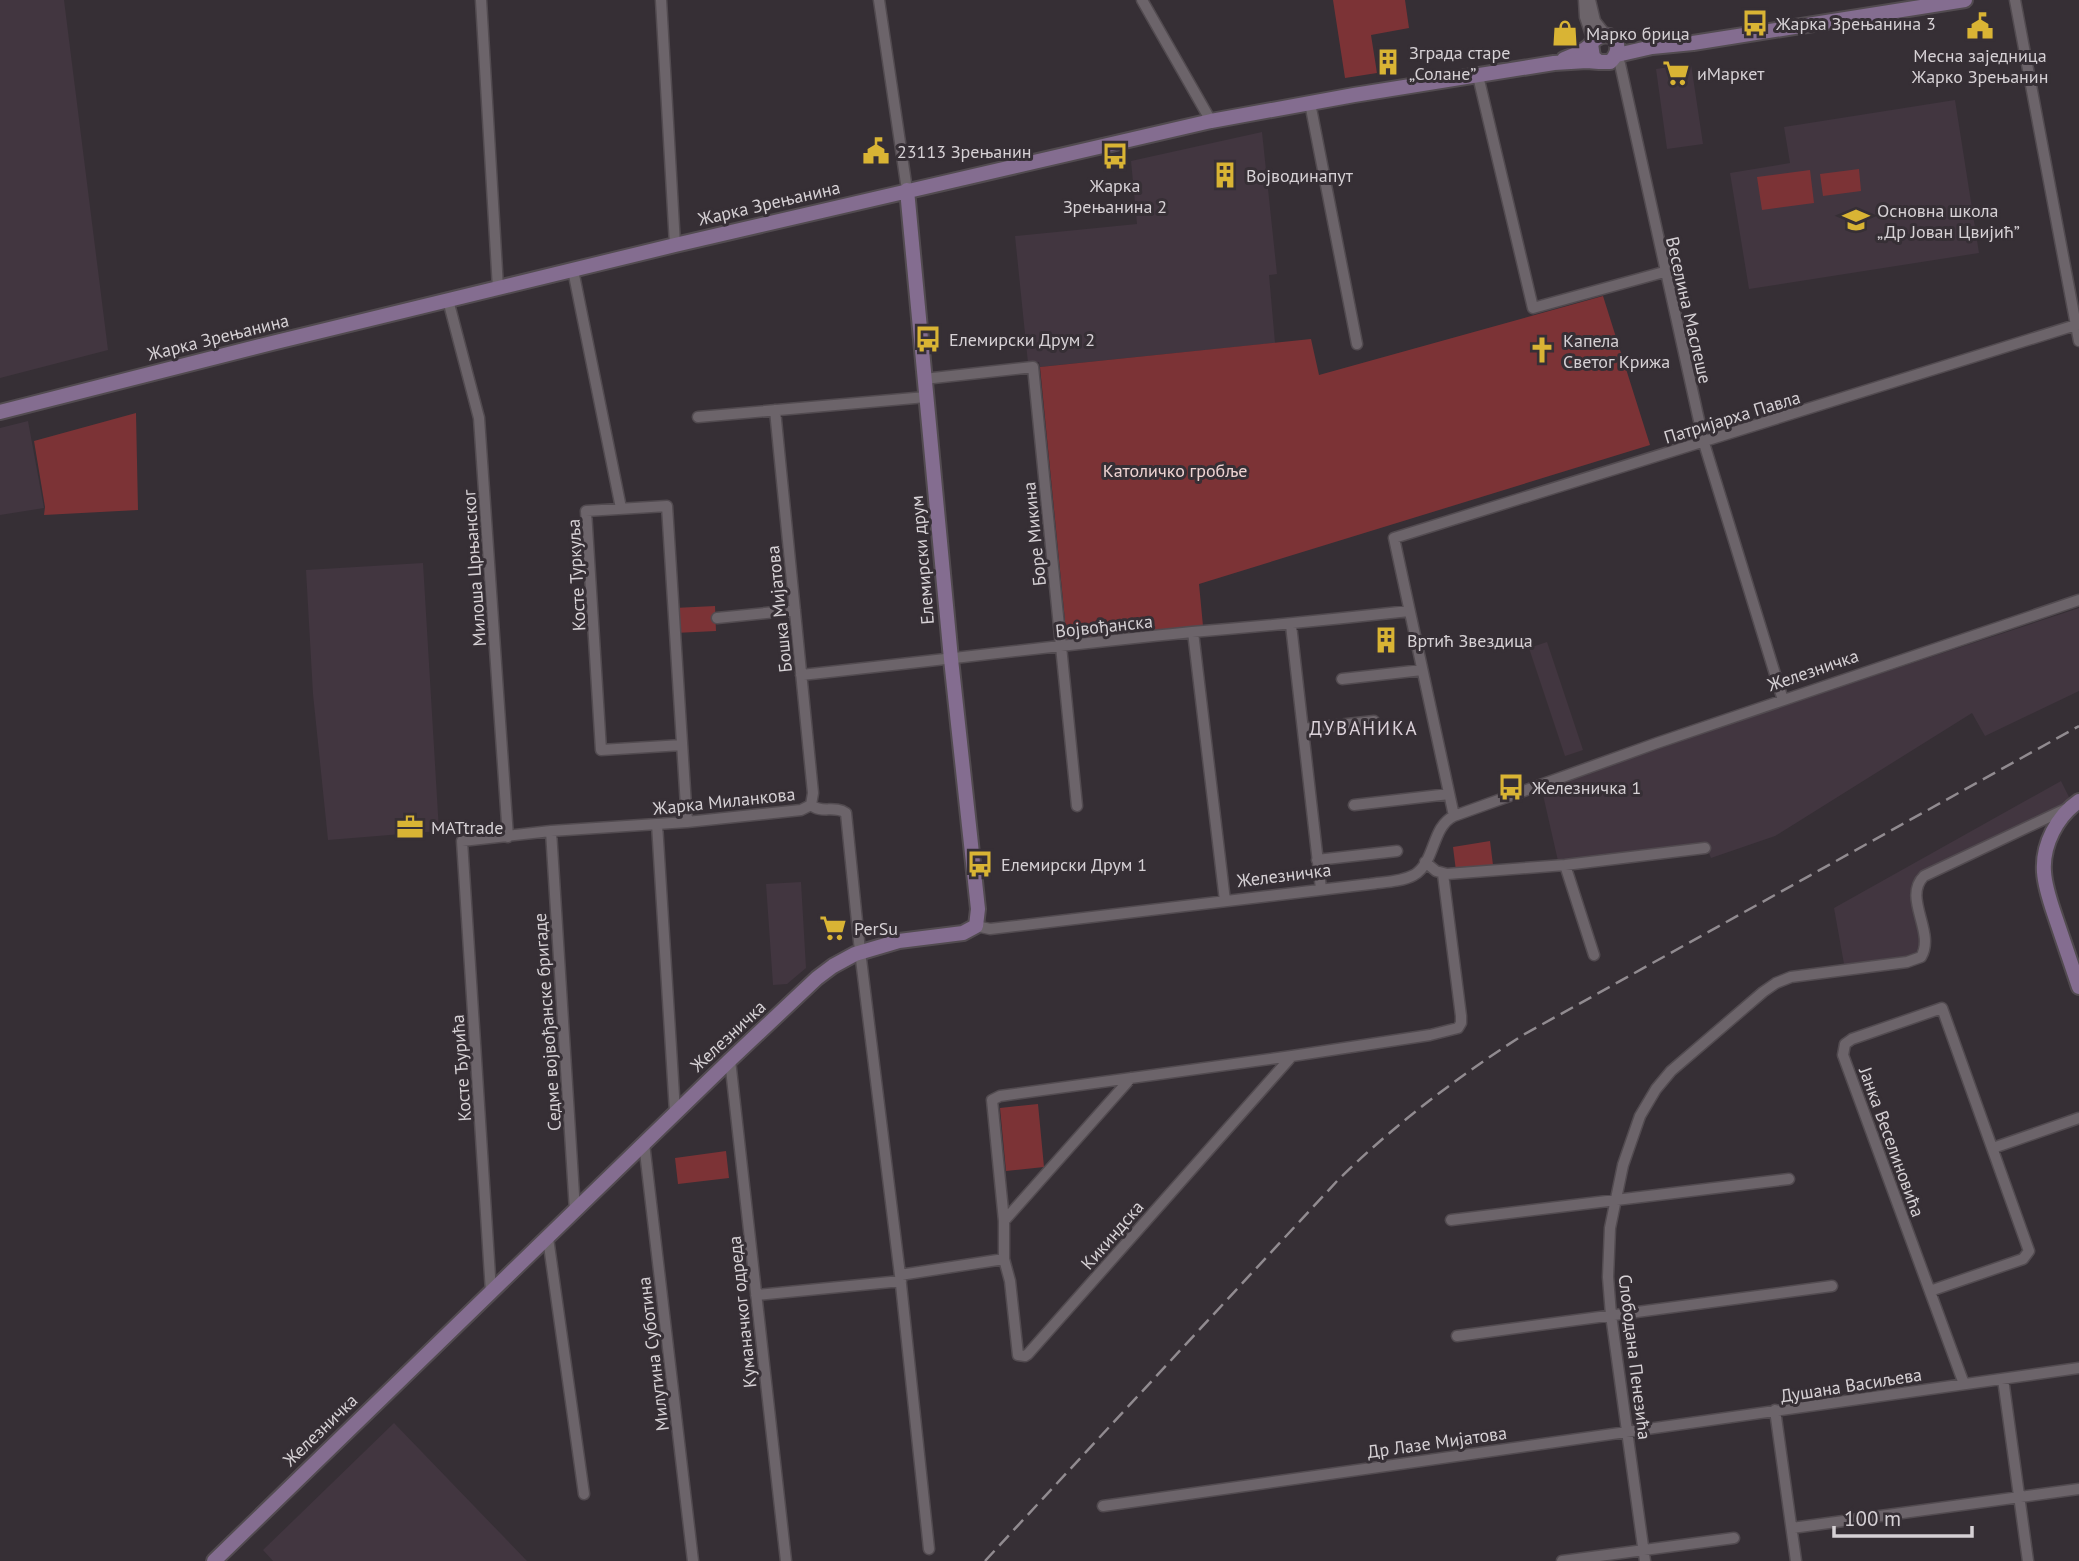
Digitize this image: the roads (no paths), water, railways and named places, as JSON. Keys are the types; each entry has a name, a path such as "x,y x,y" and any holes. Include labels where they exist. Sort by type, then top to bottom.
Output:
{"main road":[{"name":"Жарка Зрењанина","path":"0,412 675,245 1211,121 1554,64 1610,59 1651,47 1693,43 1965,0"},
{"name":"Жарка Зрењанина","path":"1554,64 1601,40 1651,47"},
{"path":"1601,40 1618,47 1610,59 1593,57 1601,40"},
{"name":"Елемирски друм","path":"907,190 951,659 978,909 976,926"},
{"path":"2074,804 2049,840 2043,871 2079,987"},
{"name":"Железничка","path":"214,1561 817,978 860,951 899,941 963,933 976,926"}],"street":[{"path":"481,0 498,288"},
{"path":"661,0 675,245"},
{"path":"879,0 907,190"},
{"path":"1142,0 1211,121"},
{"path":"1584,0 1584,17 1601,40"},
{"path":"1590,0 1601,40"},
{"path":"2015,0 2079,341"},
{"name":"Веселина Маслеше","path":"1610,59 1623,85 1704,443 1783,700"},
{"path":"1478,76 1533,308 1664,272"},
{"path":"1310,103 1357,344"},
{"path":"573,270 621,508"},
{"name":"Милоша Црњанског","path":"448,300 479,418 508,837"},
{"name":"Патријарха Павла","path":"1409,611 1394,538 2077,325"},
{"name":"Боре Микина","path":"924,379 1033,368 1077,806"},
{"path":"698,418 926,397"},
{"name":"Бошка Мијатова","path":"775,410 813,793 811,805"},
{"name":"Косте Туркуља","path":"682,745 601,750 586,511 667,506 687,822"},
{"name":"Железничка","path":"1454,816 1783,700 2079,600"},
{"path":"717,618 795,610"},
{"path":"1409,611 1454,816 1448,818 1442,827 1425,862 1443,874 1564,865 1705,848"},
{"name":"Војвођанска","path":"801,675 1409,611"},
{"path":"1291,625 1321,890"},
{"path":"1193,632 1226,901"},
{"path":"1342,679 1422,670"},
{"path":"1303,729 1374,721"},
{"path":"1354,805 1449,794"},
{"name":"Слободана Пенезића","path":"1644,1556 1611,1315 1608,1264 1615,1200 1640,1116 1671,1071 1763,992 1787,979 1907,962 1921,957 1925,945 1916,892 1924,876 2074,804"},
{"name":"Жарка Миланкова","path":"463,841 551,831 687,822 801,810 811,805 817,809 840,810 846,813 860,951"},
{"path":"657,824 676,1112"},
{"name":"Седме војвођанске бригаде","path":"551,831 575,1211"},
{"name":"Косте Ђурића","path":"463,841 491,1292"},
{"path":"1317,860 1397,851"},
{"name":"Железничка","path":"976,926 990,929 1402,879 1421,870 1425,862"},
{"path":"1564,865 1594,955"},
{"path":"756,1295 901,1278 1004,1259 1004,1222 992,1100 1000,1096 1292,1056 1441,1033 1458,1028 1461,1016 1443,874"},
{"path":"860,951 901,1278 929,1549"},
{"name":"Јанка Веселиновића","path":"1930,1291 2023,1259 2029,1251 1942,1008 1852,1039 1845,1044 1843,1055 1964,1384"},
{"name":"Кикиндска","path":"1004,1259 1013,1306 1017,1353 1021,1357 1025,1356 1292,1056"},
{"name":"Куманачког одреда","path":"730,1060 786,1561"},
{"path":"1004,1222 1131,1078"},
{"path":"1993,1148 2079,1118"},
{"name":"Милутина Суботина","path":"644,1143 692,1561"},
{"path":"1451,1220 1789,1179"},
{"path":"548,1238 584,1494"},
{"path":"1457,1336 1832,1286"},
{"name":"Душана Васиљева","path":"1796,1561 1775,1410 2079,1368"},
{"path":"2003,1379 2028,1561"},
{"name":"Др Лазе Мијатова","path":"1103,1506 1775,1410"},
{"path":"1792,1528 2079,1489"},
{"path":"1562,1561 1644,1556 1734,1538"}],"railway":[{"path":"985,1561 1338,1180 1426,1103 1523,1035 2079,726"}],"place":[{"name":"Жарка Зрењанина 3","path":"1755,23"},
{"name":"Месна заједница Жарко Зрењанин","path":"1980,26"},
{"name":"Марко брица","path":"1565,33"},
{"name":"Зграда старе „Солане”","path":"1388,62"},
{"name":"иМаркет","path":"1676,73"},
{"name":"23113 Зрењанин","path":"876,151"},
{"name":"Жарка Зрењанина 2","path":"1115,156"},
{"name":"Војводинапут","path":"1225,175"},
{"name":"Основна школа „Др Јован Цвијић”","path":"1856,220"},
{"name":"Елемирски Друм 2","path":"928,339"},
{"name":"Капела Светог Крижа","path":"1542,350"},
{"name":"Вртић Звездица","path":"1386,640"},
{"name":"Железничка 1","path":"1511,787"},
{"name":"MATtrade","path":"410,827"},
{"name":"Елемирски Друм 1","path":"980,864"},
{"name":"PerSu","path":"833,928"}],"district":[{"name":"ДУВАНИКА","path":"1364,728"}],"park label":[{"name":"Католичко гробље","path":"1175,470"}]}
